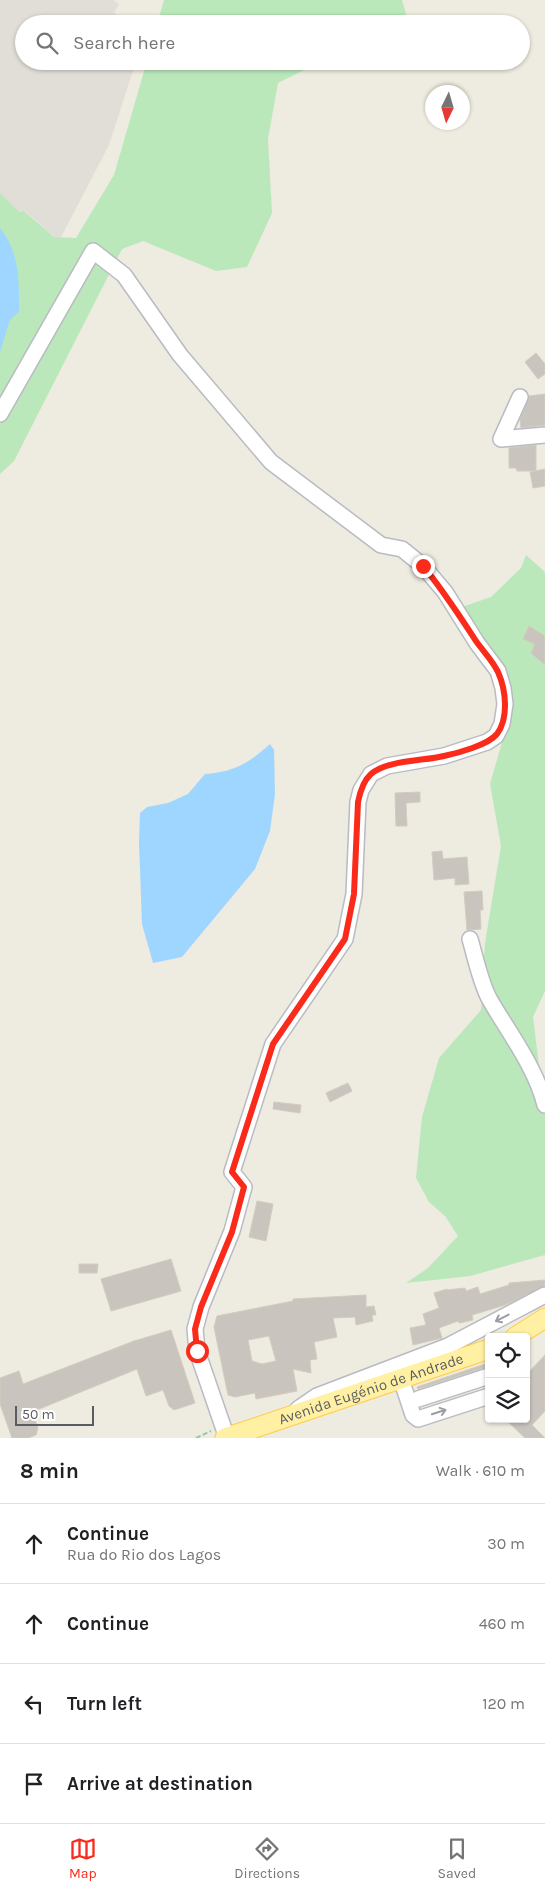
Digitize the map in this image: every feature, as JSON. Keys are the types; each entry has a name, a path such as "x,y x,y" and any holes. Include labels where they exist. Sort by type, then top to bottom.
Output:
{"main road":[{"path":"521,1333 545,1318"},
{"name":"Avenida Eugénio de Andrade","path":"227,1438 485,1350"}],"street":[{"path":"0,414 93,251 124,275 180,355 271,462 381,545 402,550 423,566 445,592 477,643 498,671 504,688 505,704 502,724 496,736 487,742 444,756 387,766 370,774 361,790 358,802 354,894 345,939 273,1044 232,1172 244,1187 232,1232 201,1307 195,1329 197,1351 227,1438"},
{"path":"520,397 501,439 545,435"},
{"path":"470,939 489,999 511,1032 541,1088 545,1105"},
{"path":"285,1418 318,1396 448,1346 545,1295"},
{"path":"418,1399 485,1377"},
{"path":"401,1379 413,1415 418,1418 485,1397"}],"shaded area":[{"path":"0,0 113,0 119,4 114,13 117,15 15,15 15,70 133,70 109,145 59,241 25,211 16,212 0,200"}],"green space":[{"path":"164,0 402,0 406,15 386,15 160,15"},
{"path":"144,70 304,70 278,83 268,139 272,213 247,267 216,271 143,241 122,249 14,461 0,474 0,193 19,212 24,211 54,237 76,238 114,175"},
{"path":"526,555 545,572 545,991 533,1017 545,1114 545,1255 470,1276 406,1283 428,1268 458,1236 445,1216 429,1202 416,1178 422,1117 439,1058 481,1010 485,943 501,846 490,784 507,725 500,664 459,608 491,597 521,568"}],"water":[{"path":"0,228 7,238 15,257 19,312 10,320 0,352"},
{"path":"270,744 274,750 275,794 270,831 255,869 182,957 153,963 142,924 139,842 140,813 147,807 168,803 188,794 205,774 233,769 248,761"}],"building":[{"path":"536,353 545,364 545,374 538,379 525,362"},
{"path":"545,394 545,425 521,428 520,420 529,396"},
{"path":"536,445 536,471 517,471 516,468 509,468 509,448"},
{"path":"545,469 545,486 533,488 530,472"},
{"path":"529,626 545,636 545,665 531,653 535,644 523,639"},
{"path":"420,792 420,802 406,803 407,826 396,826 395,793"},
{"path":"442,851 443,859 467,857 469,884 455,885 455,878 434,880 432,852"},
{"path":"482,891 481,929 467,930 464,892"},
{"path":"348,1083 352,1091 330,1102 326,1093"},
{"path":"274,1102 301,1105 300,1113 273,1109"},
{"path":"257,1201 273,1204 266,1241 249,1237"},
{"path":"171,1259 181,1291 111,1311 101,1279"},
{"path":"79,1264 98,1264 97,1273 79,1273"},
{"path":"545,1280 545,1286 505,1305 472,1315 473,1320 459,1323 458,1321 439,1328 442,1338 413,1345 410,1328 426,1325 423,1314 439,1308 434,1293 447,1289 465,1288 466,1291 478,1287 480,1294 509,1285 509,1283"},
{"path":"366,1295 366,1307 374,1306 376,1315 372,1315 373,1321 356,1325 355,1317 333,1318 337,1337 314,1342 317,1359 310,1360 311,1373 293,1369 297,1391 256,1399 255,1393 235,1397 228,1395 214,1327 217,1316 293,1301 293,1299","holes":["269,1336 276,1361 262,1364 252,1361 248,1340"]},
{"path":"171,1330 195,1403 174,1410 169,1406 163,1390 146,1396 137,1369 32,1412 38,1428 36,1435 28,1438 12,1438 0,1404 0,1378 19,1371 23,1384 134,1341"},
{"path":"545,1355 545,1411 532,1425 545,1438 525,1438 509,1423 530,1423 530,1371"},
{"path":"485,1364 485,1368 418,1389 417,1387"}],"route":[{"path":"197,1351 195,1329 201,1307 232,1232 244,1187 232,1172 273,1044 345,939 354,894 358,802 361,790 370,774 387,766 444,756 487,742 496,736 502,724 505,704 504,688 498,671 477,643 445,592 423,566"}]}
